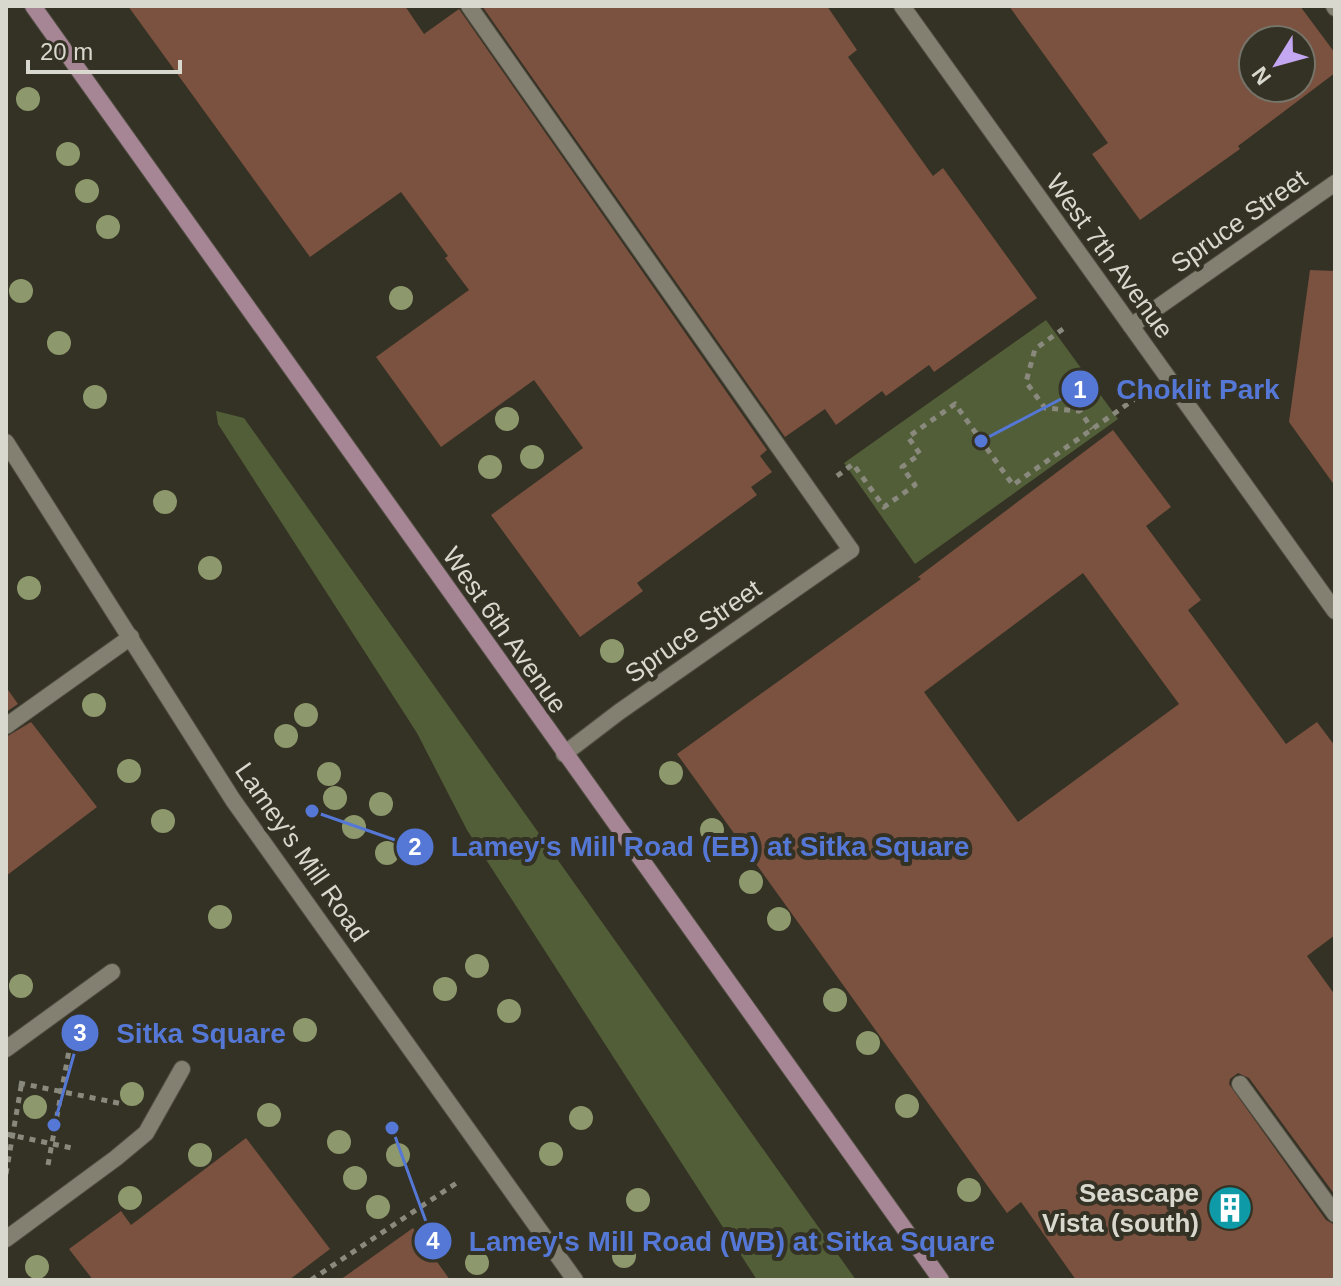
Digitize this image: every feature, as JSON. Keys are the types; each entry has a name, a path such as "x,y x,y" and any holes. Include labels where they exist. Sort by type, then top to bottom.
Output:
{"main road":[{"name":"West 6th Avenue","path":"33,6 941,1280"}],"street":[{"name":"Spruce Street","path":"469,6 851,550 564,754"},
{"name":"West 7th Avenue","path":"902,6 1335,611"},
{"name":"Spruce Street","path":"1131,326 1335,183"},
{"name":"Lamey's Mill Road","path":"6,442 233,800 575,1280"},
{"path":"6,726 131,637"},
{"path":"6,1049 112,972"},
{"path":"6,1239 146,1133 182,1069"},
{"path":"1240,1084 1335,1214"}],"path":[{"path":"1063,329 1035,349 1026,382 1045,408 1080,411 1092,429"},
{"path":"853,464 884,507 915,485 902,467 920,454 908,437 955,404 1013,485 1145,392"},
{"path":"41,1214 79,996"},
{"path":"6,1174 9,1135 33,1030"},
{"path":"6,1081 160,1112"},
{"path":"9,1135 116,1158"},
{"path":"311,1280 458,1182"}],"green space":[{"path":"1046,320 1118,419 915,564 844,463"},
{"path":"216,411 244,418 856,1280 757,1280 467,830 417,733 218,424"}],"building":[{"path":"128,6 405,6 424,34 459,9 767,450 760,456 772,472 751,487 757,495 637,583 643,591 580,637 491,515 583,448 534,380 441,447 376,357 469,290 445,258 448,256 401,192 310,257"},
{"path":"482,6 827,6 857,50 848,57 933,176 943,168 1037,298 934,372 929,365 886,396 882,391 836,425 825,409 785,437"},
{"path":"1009,6 1300,6 1313,24 1237,24 1237,104 1294,104 1238,146 1240,149 1140,220 1092,154 1108,143"},
{"path":"1317,29 1335,53 1335,73 1317,87"},
{"path":"1310,270 1335,271 1335,486 1289,422"},
{"path":"1113,430 1171,507 1146,526 1201,600 1188,610 1286,744 1317,722 1335,746 1335,935 1307,956 1335,995 1335,1195 1249,1078 1238,1073 1229,1084 1326,1220 1335,1225 1335,1280 1076,1280 1021,1202 1007,1213 677,754 921,579 918,577","holes":["1083,573 1179,704 1018,822 924,692"]},
{"path":"6,687 18,704 6,712"},
{"path":"31,722 97,807 6,876 6,737"},
{"path":"246,1138 330,1249 289,1280 93,1280 69,1249 121,1211 131,1225"},
{"path":"413,1228 450,1280 340,1280"}],"place":[{"name":"Choklit Park","path":"981,441"},
{"name":"Lamey's Mill Road (EB) at Sitka Square","path":"312,811"},
{"name":"Sitka Square","path":"54,1125"},
{"name":"Lamey's Mill Road (WB) at Sitka Square","path":"392,1128"},
{"name":"Seascape Vista (south)","path":"1230,1208"}]}
